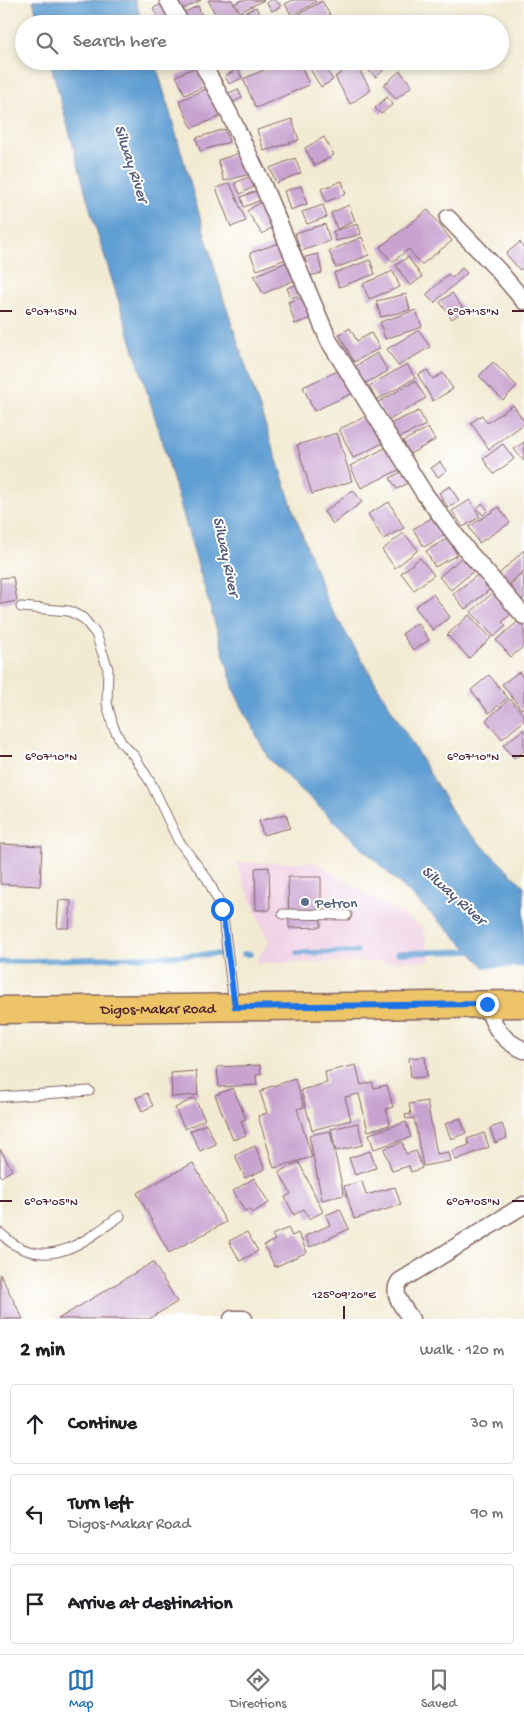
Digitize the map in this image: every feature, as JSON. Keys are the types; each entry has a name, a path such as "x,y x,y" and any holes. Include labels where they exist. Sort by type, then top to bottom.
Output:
{"main road":[{"name":"Digos-Makar Road","path":"0,1010 504,1004"}],"street":[{"path":"168,0 176,15"},
{"path":"206,70 229,113 262,183 329,341 424,493 466,549 524,616"},
{"path":"448,218 497,269 524,301"},
{"path":"504,1004 492,1020 498,1031 508,1041 524,1050"},
{"path":"411,1319 398,1297 396,1288 400,1280 524,1205"},
{"path":"232,1319 244,1319"}],"lane":[{"path":"21,607 69,611 84,618 96,634 108,669 106,703 113,726 121,742 140,764 160,800 178,840 208,880 222,909 235,1007"},
{"path":"283,914 347,915"},
{"path":"0,1097 89,1091"},
{"path":"0,1233 15,1246 49,1254 67,1250 86,1240 120,1216"}],"shaded area":[{"path":"315,862 423,928 430,961 255,963 269,942 236,863"}],"water":[{"path":"33,0 135,0 140,15 37,15"},
{"name":"Silway River","path":"52,70 158,70 224,300 294,512 328,603 460,824 524,886 524,1011 470,951 268,758 235,693 154,414 92,216"}],"pier":[{"path":"524,967 524,1014 481,968"}],"building":[{"path":"173,0 201,0 179,11"},
{"path":"208,0 232,0 239,14 237,15 216,15"},
{"path":"242,0 264,0 240,12 235,3"},
{"path":"271,0 276,0 281,6 272,11 267,3"},
{"path":"293,0 314,0 316,2 294,15 291,15 285,4"},
{"path":"322,1 330,15 298,15"},
{"path":"165,3 170,15 156,15 153,8"},
{"path":"198,6 202,15 184,15 183,13"},
{"path":"256,7 260,15 240,15"},
{"path":"189,70 197,70 205,86 185,95 176,76"},
{"path":"238,70 242,78 229,84 225,76"},
{"path":"264,70 303,70 309,85 256,108 243,79"},
{"path":"311,70 327,70 333,80 321,87"},
{"path":"345,70 359,70 371,90 350,104 335,77"},
{"path":"368,70 384,70 376,77"},
{"path":"400,71 412,86 396,99 384,85"},
{"path":"208,88 221,116 192,128 179,101"},
{"path":"238,89 242,98 231,103 227,94"},
{"path":"387,97 393,104 381,114 375,108"},
{"path":"292,119 299,140 264,151 257,130"},
{"path":"225,129 229,142 200,151 196,138"},
{"path":"324,137 334,155 315,166 305,148"},
{"path":"243,152 250,174 224,181 218,160"},
{"path":"295,158 301,173 276,183 270,168"},
{"path":"255,174 260,184 240,194 235,183"},
{"path":"342,181 346,194 326,202 321,189"},
{"path":"230,183 246,221 231,227 216,188"},
{"path":"301,186 307,204 290,210 284,191"},
{"path":"259,190 263,199 244,207 241,197"},
{"path":"261,202 276,225 262,234 247,211"},
{"path":"323,205 327,217 307,224 302,212"},
{"path":"349,205 355,221 337,229 331,213"},
{"path":"428,210 452,241 421,265 409,249 392,262 380,247"},
{"path":"325,224 330,241 301,251 295,233"},
{"path":"358,224 361,234 336,241 333,231"},
{"path":"362,237 369,255 336,268 329,251"},
{"path":"285,241 291,257 257,270 250,253"},
{"path":"520,242 524,248 524,267 520,270 506,254"},
{"path":"318,254 322,273 309,276 305,257"},
{"path":"408,257 422,277 410,286 396,265"},
{"path":"370,260 375,274 339,287 334,273"},
{"path":"289,261 297,279 263,294 254,276"},
{"path":"462,268 467,273 434,303 426,295 448,274 452,278"},
{"path":"393,271 400,287 369,299 363,284"},
{"path":"298,284 301,294 291,298 287,288"},
{"path":"452,293 464,310 452,319 440,302"},
{"path":"406,294 410,310 381,317 376,301"},
{"path":"305,296 312,318 295,324 288,302"},
{"path":"416,310 422,327 385,339 380,322"},
{"path":"350,328 357,341 371,333 380,348 354,362 339,334"},
{"path":"419,330 430,347 398,366 387,349"},
{"path":"377,353 388,371 362,385 352,368"},
{"path":"493,362 517,386 503,400 479,376"},
{"path":"407,364 415,378 377,400 369,386"},
{"path":"342,369 353,393 314,411 303,387"},
{"path":"427,370 433,379 443,373 453,389 433,401 418,375"},
{"path":"415,381 426,398 388,421 377,403"},
{"path":"513,405 524,421 524,424 489,449 471,423 482,415 487,423"},
{"path":"419,411 426,425 396,439 389,424"},
{"path":"369,415 383,443 353,458 339,429"},
{"path":"428,428 435,440 410,454 403,441"},
{"path":"337,433 352,481 312,494 297,445"},
{"path":"524,442 524,461 514,449"},
{"path":"503,444 514,459 494,474 483,459"},
{"path":"389,446 401,469 361,488 350,466"},
{"path":"440,462 446,471 438,477 431,468"},
{"path":"407,469 413,480 397,489 390,478"},
{"path":"450,486 459,501 448,508 439,493"},
{"path":"353,490 362,502 333,524 324,512"},
{"path":"470,500 480,517 463,527 452,511"},
{"path":"389,502 404,528 383,539 368,514"},
{"path":"482,503 488,510 483,515 477,509"},
{"path":"499,507 510,523 479,543 469,527"},
{"path":"435,516 446,534 424,547 413,529"},
{"path":"404,533 418,550 395,568 382,550"},
{"path":"448,538 457,555 435,567 426,551"},
{"path":"524,550 524,570 507,586 497,576"},
{"path":"466,554 477,568 451,590 439,577"},
{"path":"420,558 434,575 414,590 401,573"},
{"path":"480,573 492,588 465,609 453,594"},
{"path":"523,573 524,598 521,601 507,588"},
{"path":"13,577 17,601 0,604 0,578"},
{"path":"495,591 514,611 502,622 506,626 494,637 471,612"},
{"path":"433,594 450,617 433,630 415,607"},
{"path":"469,615 491,638 469,658 447,635"},
{"path":"520,620 524,624 524,646 511,657 496,640"},
{"path":"418,623 429,640 413,650 402,634"},
{"path":"519,672 524,679 524,707 521,709 502,684"},
{"path":"489,675 508,698 489,713 471,690"},
{"path":"510,699 524,715 524,721 502,739 486,720"},
{"path":"524,729 524,751 514,759 503,745"},
{"path":"286,814 290,828 263,835 259,821"},
{"path":"0,844 42,846 40,886 0,884"},
{"path":"269,867 270,910 256,910 255,868"},
{"name":"Petron","path":"288,877 321,877 321,927 289,928"},
{"path":"59,900 71,901 69,928 57,928"},
{"path":"425,1057 427,1077 411,1078 409,1058"},
{"path":"260,1065 261,1074 256,1075 257,1085 219,1087 217,1067"},
{"path":"356,1065 361,1085 372,1082 374,1088 387,1085 393,1107 386,1109 390,1125 368,1131 359,1094 345,1097 351,1120 312,1130 301,1090 327,1083 325,1072"},
{"path":"196,1071 198,1095 172,1097 171,1073"},
{"path":"295,1079 304,1107 297,1109 312,1157 274,1168 258,1116 267,1113 260,1092 264,1091 263,1089"},
{"path":"233,1088 246,1119 241,1121 246,1135 233,1140 215,1095"},
{"path":"147,1093 153,1106 142,1111 136,1098"},
{"path":"194,1098 205,1119 185,1129 175,1108"},
{"path":"427,1101 437,1154 449,1152 451,1161 423,1166 414,1118 406,1119 405,1115 411,1114 409,1104"},
{"path":"460,1118 466,1133 451,1139 445,1124"},
{"path":"406,1122 411,1137 374,1149 369,1134"},
{"path":"358,1123 363,1145 336,1151 331,1129"},
{"path":"206,1124 216,1144 200,1151 190,1131"},
{"path":"502,1124 507,1138 495,1143 490,1128"},
{"path":"330,1131 344,1195 322,1200 309,1135"},
{"path":"484,1133 489,1147 456,1160 452,1151 469,1145 467,1139"},
{"path":"402,1142 406,1154 416,1151 422,1168 411,1172 409,1166 392,1171 384,1149"},
{"path":"255,1146 265,1169 245,1178 235,1155"},
{"path":"0,1149 12,1170 1,1177 0,1174"},
{"path":"370,1151 376,1168 355,1175 349,1158"},
{"path":"299,1162 323,1212 309,1219 304,1209 294,1215 285,1197 291,1194 279,1172"},
{"path":"193,1163 226,1222 169,1253 137,1193"},
{"path":"254,1178 269,1203 252,1213 250,1209 245,1211 233,1191"},
{"path":"362,1181 366,1195 395,1187 401,1205 354,1219 344,1186"},
{"path":"340,1209 349,1229 310,1247 305,1236 330,1225 326,1215"},
{"path":"288,1228 292,1236 298,1233 307,1252 275,1267 264,1245 275,1240 272,1235"},
{"path":"247,1232 258,1251 240,1261 229,1241"},
{"path":"153,1262 177,1302 149,1319 58,1319"},
{"path":"0,1274 23,1319 0,1319"}],"waterway":[{"path":"398,953 476,951"},
{"path":"297,953 357,952"},
{"path":"0,962 220,954"},
{"path":"244,954 250,954"}],"place":[{"name":"Petron","path":"305,902"}],"route":[{"path":"222,909 235,1007 487,1004"}]}
